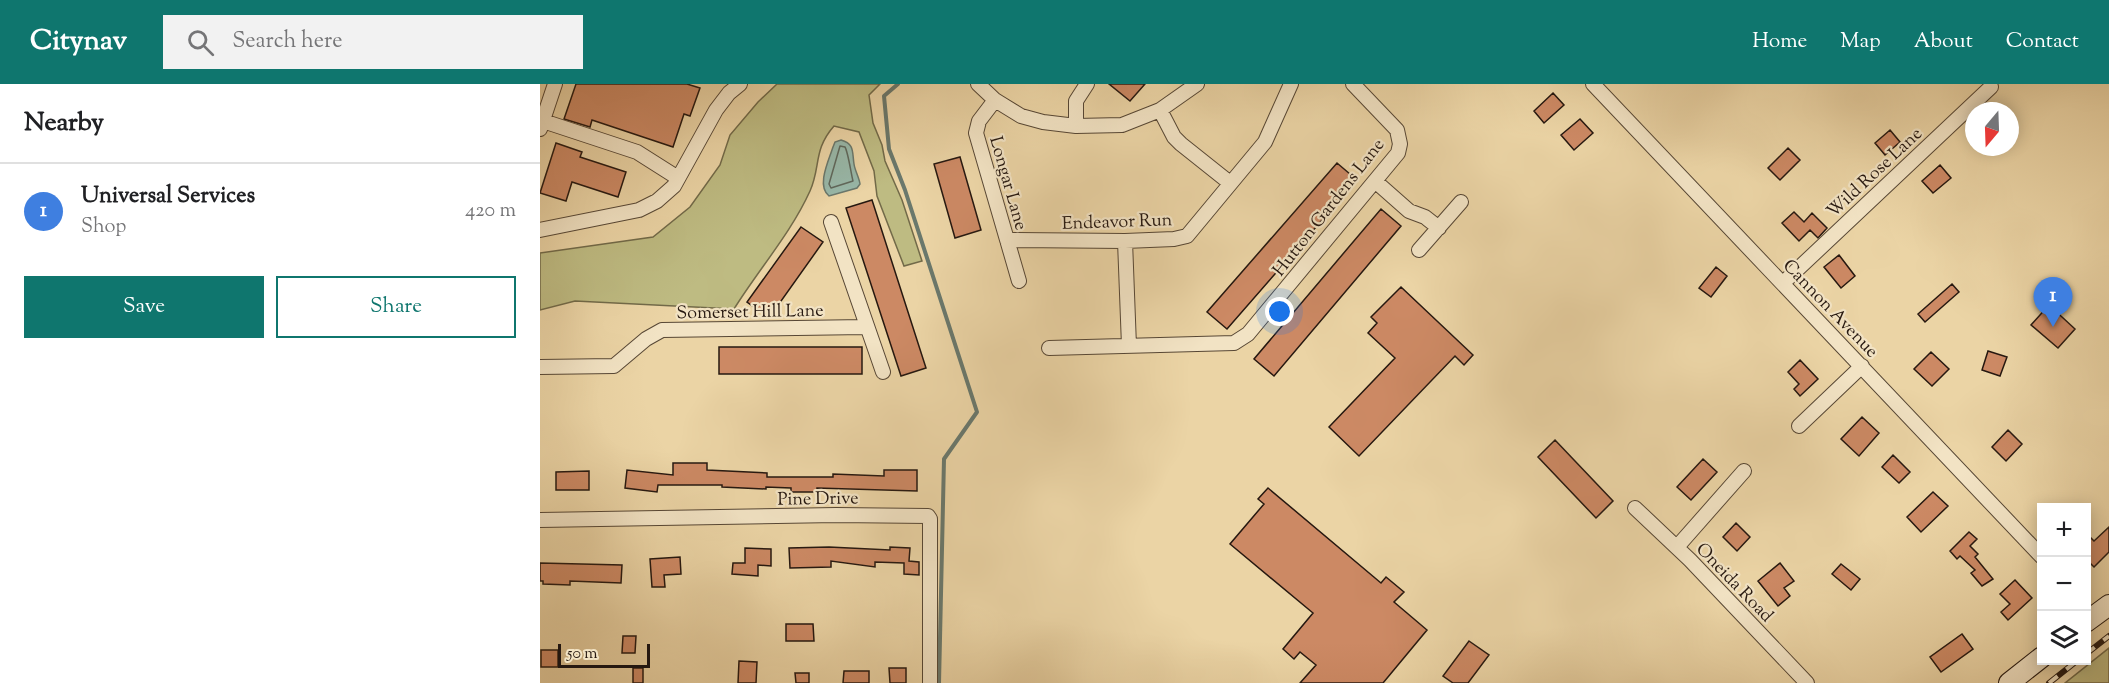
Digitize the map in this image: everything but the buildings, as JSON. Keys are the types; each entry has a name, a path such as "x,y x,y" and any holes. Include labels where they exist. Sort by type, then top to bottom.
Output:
{"main road":[{"path":"2008,683 2037,661"}],"street":[{"path":"555,84 541,125 637,152 678,178"},
{"path":"540,230 639,210 657,201 674,186 716,110 724,89 740,84"},
{"path":"978,84 995,100 1021,116 1043,122 1076,126 1122,125 1160,110 1197,84"},
{"path":"1076,126 1076,101 1087,84"},
{"name":"Endeavor Run","path":"1007,240 1125,241 1174,239 1187,236 1265,142 1290,84"},
{"name":"Hutton Gardens Lane","path":"1048,348 1234,343 1248,334 1398,153 1400,144 1397,130 1353,84"},
{"name":"Cannon Avenue","path":"1593,84 2037,552"},
{"name":"Wild Rose Lane","path":"1783,283 1991,87"},
{"name":"Longar Lane","path":"995,100 979,121 976,133 1019,281"},
{"path":"1160,110 1181,144 1230,183"},
{"path":"1375,181 1409,211 1425,217 1438,228"},
{"path":"1419,250 1461,202"},
{"path":"831,222 865,327 883,372"},
{"path":"1125,241 1129,346"},
{"name":"Somerset Hill Lane","path":"540,367 614,366 646,339 662,330 865,327"},
{"path":"1799,426 1862,366"},
{"path":"1677,547 1744,471"},
{"name":"Oneida Road","path":"1635,508 1677,547 1807,683"},
{"name":"Pine Drive","path":"540,520 836,515 928,516 931,554 930,683"}],"shaded area":[{"path":"777,84 880,84 869,95 873,123 922,261 904,266 877,196 874,171 859,132 834,126 823,143 810,191 802,206 734,309 575,301 540,310 540,253 653,237 690,207 720,165 730,135"},
{"path":"2109,648 2109,683 2065,683 2088,665 2091,665 2091,662"}],"water":[{"path":"841,140 849,144 852,149 860,184 857,188 829,196 825,192 823,180 835,142"}],"waterway":[{"path":"898,84 884,96 889,149 905,190 977,412 944,459 939,683"}],"railway":[{"path":"2091,650 2109,636"},
{"path":"2049,683 2072,665"}],"place":[{"name":"Universal Services","path":"2053,327"}]}
